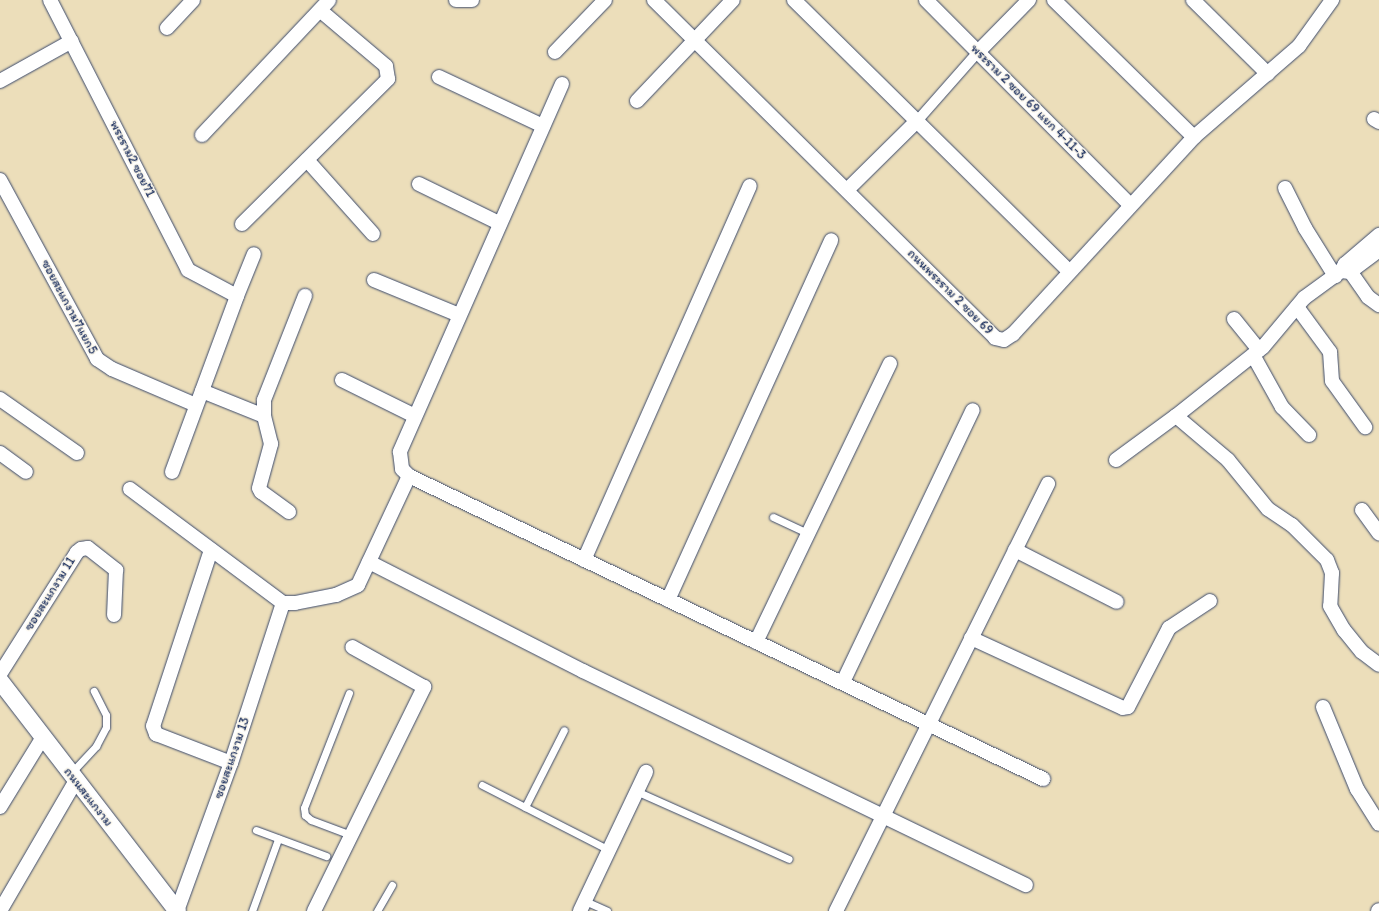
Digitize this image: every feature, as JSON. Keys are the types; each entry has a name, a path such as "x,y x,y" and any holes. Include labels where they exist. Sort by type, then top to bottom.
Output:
{"street":[{"name":"พระราม2 ซอย71","path":"50,0 188,270 236,296"},
{"path":"167,28 193,0"},
{"path":"456,0 472,0"},
{"path":"555,52 605,0"},
{"name":"ถนนพระราม 2 ซอย 69","path":"654,0 995,338 1004,340 1013,334 1069,271 1194,137 1299,46 1327,2"},
{"path":"637,101 733,0"},
{"path":"794,0 918,120 1069,271"},
{"name":"พระราม 2 ซอย 69 แยก 4-11-3","path":"926,0 1130,205"},
{"path":"847,190 918,120 978,52 1029,0"},
{"path":"1054,0 1194,137"},
{"path":"1193,0 1268,74"},
{"path":"202,135 324,4 386,66 388,79 242,224"},
{"path":"0,81 72,41"},
{"path":"439,77 543,126"},
{"path":"562,84 499,223 400,452 402,469 409,476 843,682 928,726 1043,779"},
{"path":"307,160 373,234"},
{"name":"ซอยสะแกงาม7แยก5","path":"0,180 97,360 112,369 196,405"},
{"path":"419,184 499,223"},
{"path":"584,560 750,186"},
{"path":"1285,188 1305,228 1343,271 1368,297 1379,305"},
{"path":"1343,271 1379,235"},
{"path":"668,600 831,240"},
{"path":"1116,460 1176,416 1256,352 1309,295 1343,271 1379,250"},
{"path":"172,472 236,296 254,254"},
{"path":"374,280 459,315"},
{"path":"290,512 261,492 259,488 271,444 264,416 264,400 305,296"},
{"path":"1297,307 1330,352 1332,381 1366,427"},
{"path":"1234,319 1256,352 1282,407 1309,434"},
{"path":"756,642 807,533 890,364"},
{"path":"342,380 415,416"},
{"path":"202,390 264,416"},
{"path":"0,399 77,453"},
{"path":"843,682 973,410"},
{"path":"1176,416 1228,460 1268,509 1292,525 1327,560 1332,574 1330,606 1348,636 1362,652 1378,663"},
{"path":"0,453 26,472"},
{"path":"130,489 283,603 312,602 348,592 358,585 409,476"},
{"path":"836,911 1048,484"},
{"path":"1362,510 1379,533"},
{"name":"ซอยสะแกงาม 11","path":"1,684 77,552 81,549 88,548 116,570 114,615"},
{"path":"211,550 153,726 156,734 232,763"},
{"path":"1015,550 1117,602"},
{"path":"369,562 582,671 884,814 1026,885"},
{"path":"971,638 1124,708 1128,707 1170,628 1210,601"},
{"name":"ซอยสะแกงาม 13","path":"177,911 232,763 283,603"},
{"path":"314,911 424,687 352,647"},
{"name":"ถนนสะแกงาม","path":"1,684 43,737 72,778 177,911"},
{"path":"1324,707 1357,789 1379,824"},
{"path":"0,807 43,737"},
{"path":"583,906 646,772"},
{"path":"0,911 72,778"}],"lane":[{"path":"773,517 807,533"},
{"path":"72,778 96,746 106,727 106,715 94,691"},
{"path":"349,693 304,808 305,815 311,820 351,835"},
{"path":"524,807 564,730"},
{"path":"482,785 609,850"},
{"path":"636,791 789,859"},
{"path":"256,830 326,856"},
{"path":"252,911 278,839"},
{"path":"377,911 392,885"},
{"path":"583,906 607,911"}]}
